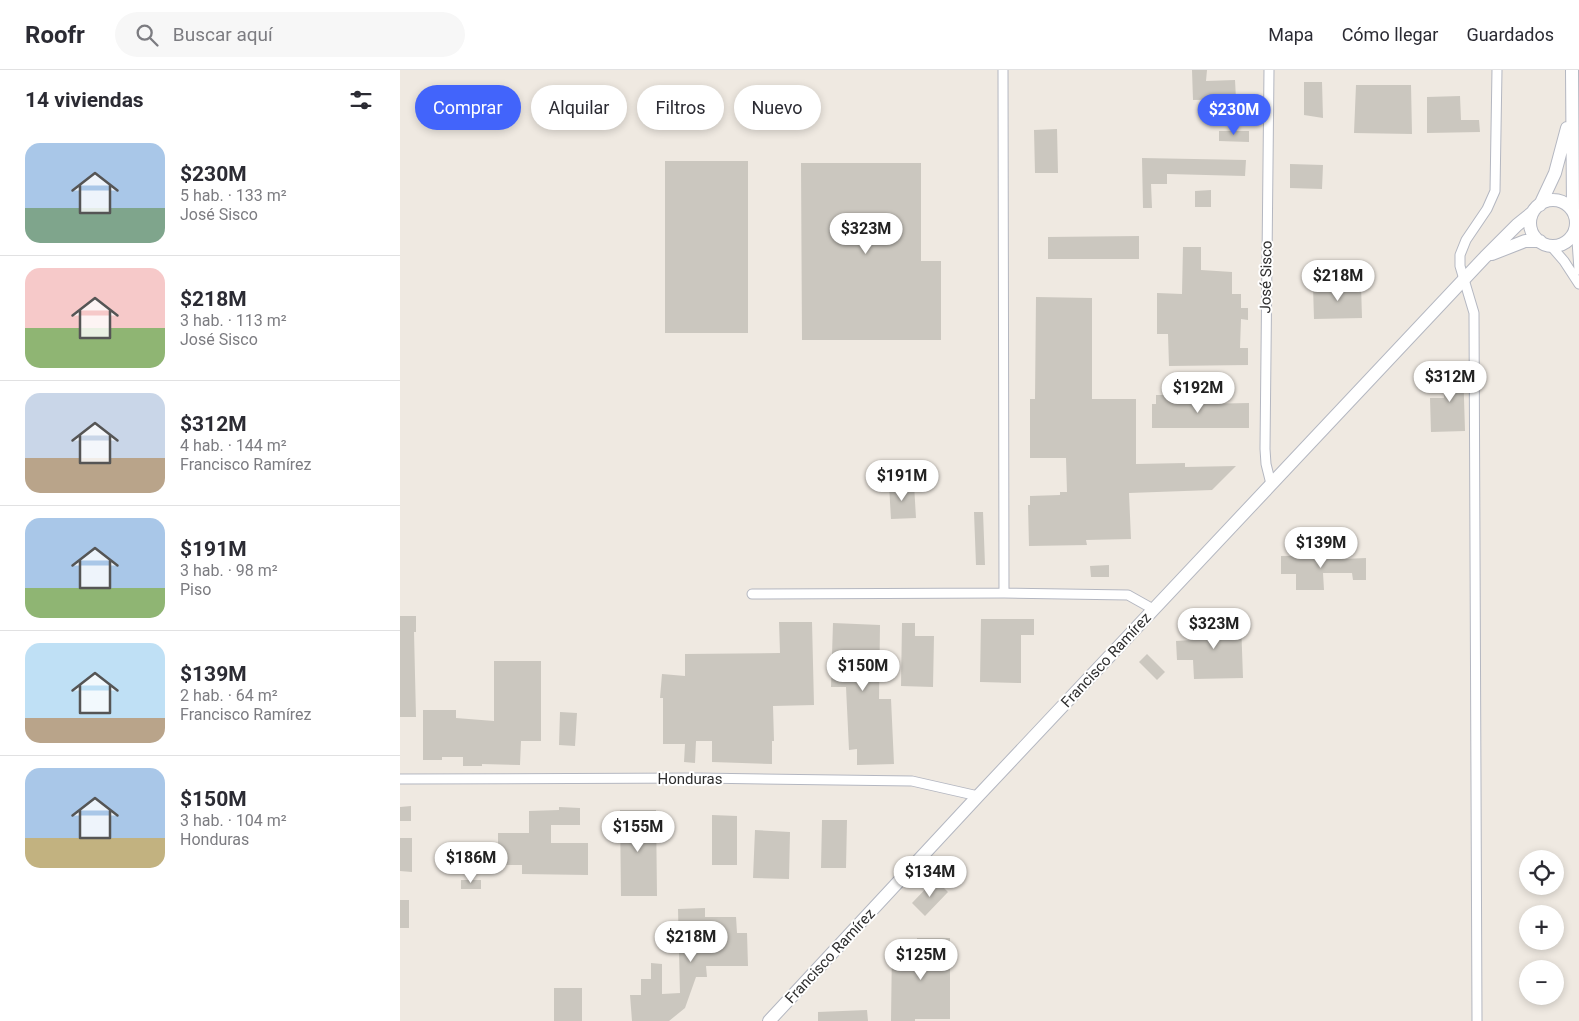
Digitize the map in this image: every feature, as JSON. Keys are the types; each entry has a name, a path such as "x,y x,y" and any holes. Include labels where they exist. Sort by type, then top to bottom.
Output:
{"street":[{"path":"1003,70 1004,593"},
{"name":"José Sisco","path":"1269,70 1264,449 1271,484"},
{"path":"1477,1021 1474,313 1460,266 1460,255 1466,240 1487,209 1495,190 1497,70"},
{"path":"1572,70 1573,211"},
{"path":"1572,109 1555,173 1531,220 1531,228 1534,235 1564,261 1579,284"},
{"path":"1537,208 1548,201 1558,201 1566,204 1573,211 1576,218 1579,270"},
{"name":"Francisco Ramírez","path":"769,1021 1485,256 1537,208"},
{"path":"1546,244 1560,245 1568,241 1574,235 1576,226"},
{"name":"Francisco Ramírez","path":"1485,256 1525,241 1546,244"},
{"path":"752,594 1004,593 1128,595 1154,609"},
{"name":"Honduras","path":"400,779 698,778 912,781 978,796"}],"building":[{"path":"1192,70 1207,70 1206,81 1235,80 1236,99 1193,100"},
{"path":"1304,82 1322,82 1323,118 1304,115"},
{"path":"1356,85 1411,85 1412,134 1354,133"},
{"path":"1460,96 1461,120 1479,120 1480,132 1427,133 1427,97"},
{"path":"1057,129 1058,173 1035,173 1034,130"},
{"path":"1219,131 1249,131 1249,142 1219,141"},
{"path":"1142,158 1246,160 1245,176 1167,174 1167,184 1151,184 1152,208 1143,208"},
{"path":"665,161 748,161 748,333 665,333"},
{"path":"801,163 921,163 921,261 941,261 941,340 802,340"},
{"path":"1290,164 1323,165 1322,189 1290,188"},
{"path":"1211,190 1211,207 1195,207 1195,191"},
{"path":"1139,236 1139,259 1048,259 1048,237"},
{"path":"1183,247 1201,247 1201,270 1232,272 1232,294 1241,294 1241,308 1248,308 1248,320 1241,319 1240,348 1248,348 1248,365 1169,366 1168,334 1157,334 1157,293 1182,294"},
{"path":"1361,285 1362,318 1314,319 1313,286"},
{"path":"1036,297 1092,298 1092,399 1136,399 1136,464 1185,463 1185,467 1236,466 1212,490 1129,493 1131,539 1086,540 1087,545 1029,546 1028,505 1030,505 1030,496 1060,495 1060,492 1067,492 1066,458 1030,458 1030,399 1035,399"},
{"path":"1443,366 1463,366 1465,431 1431,432 1430,398 1444,398"},
{"path":"1156,395 1200,395 1200,404 1249,403 1249,428 1152,428 1152,404 1156,404"},
{"path":"914,484 916,518 891,519 889,485"},
{"path":"974,512 983,512 985,565 976,565"},
{"path":"1343,555 1343,559 1366,558 1366,580 1353,580 1352,573 1323,573 1324,590 1296,590 1296,574 1281,574 1281,556"},
{"path":"1109,565 1109,577 1091,577 1090,566"},
{"path":"400,616 416,616 416,632 414,632 416,717 400,717"},
{"path":"981,619 1034,619 1034,635 1021,635 1021,683 980,682"},
{"path":"779,622 812,622 814,705 773,706 774,741 772,741 772,764 712,762 712,741 696,741 695,763 684,762 685,744 663,744 663,698 660,698 662,674 685,676 685,654 780,653"},
{"path":"1241,622 1243,678 1194,679 1193,660 1177,660 1176,641 1192,640 1192,623"},
{"path":"833,623 880,625 879,699 891,699 894,764 857,765 857,749 849,750 846,687 831,687"},
{"path":"902,623 915,623 915,636 934,636 933,687 901,686"},
{"path":"1147,654 1165,672 1157,680 1139,662"},
{"path":"494,661 541,661 541,741 521,741 520,765 482,764 482,766 463,766 463,757 442,757 442,760 423,760 423,710 456,710 456,718 494,721"},
{"path":"560,712 577,713 575,746 559,745"},
{"path":"411,806 411,821 400,821 400,807"},
{"path":"559,807 580,808 580,825 551,825 551,843 588,843 588,875 522,874 522,865 498,865 498,833 529,833 529,811 559,810"},
{"path":"620,810 656,810 657,896 621,896"},
{"path":"712,815 737,816 737,865 712,865"},
{"path":"822,820 847,820 846,868 821,868"},
{"path":"755,830 790,832 789,879 753,878"},
{"path":"400,838 412,838 412,872 400,871"},
{"path":"935,879 948,892 925,916 912,903"},
{"path":"461,880 481,880 481,889 461,889"},
{"path":"400,900 409,900 409,928 400,928"},
{"path":"705,908 705,917 736,917 737,933 747,933 748,966 706,966 707,977 696,977 685,1008 669,1021 632,1021 630,995 641,995 641,979 651,979 651,963 662,964 662,994 680,993 678,909"},
{"path":"917,938 950,938 950,1019 891,1021 892,947 917,947"},
{"path":"554,988 582,988 582,1021 554,1021"},
{"path":"867,1010 868,1021 818,1021 818,1012"}]}
